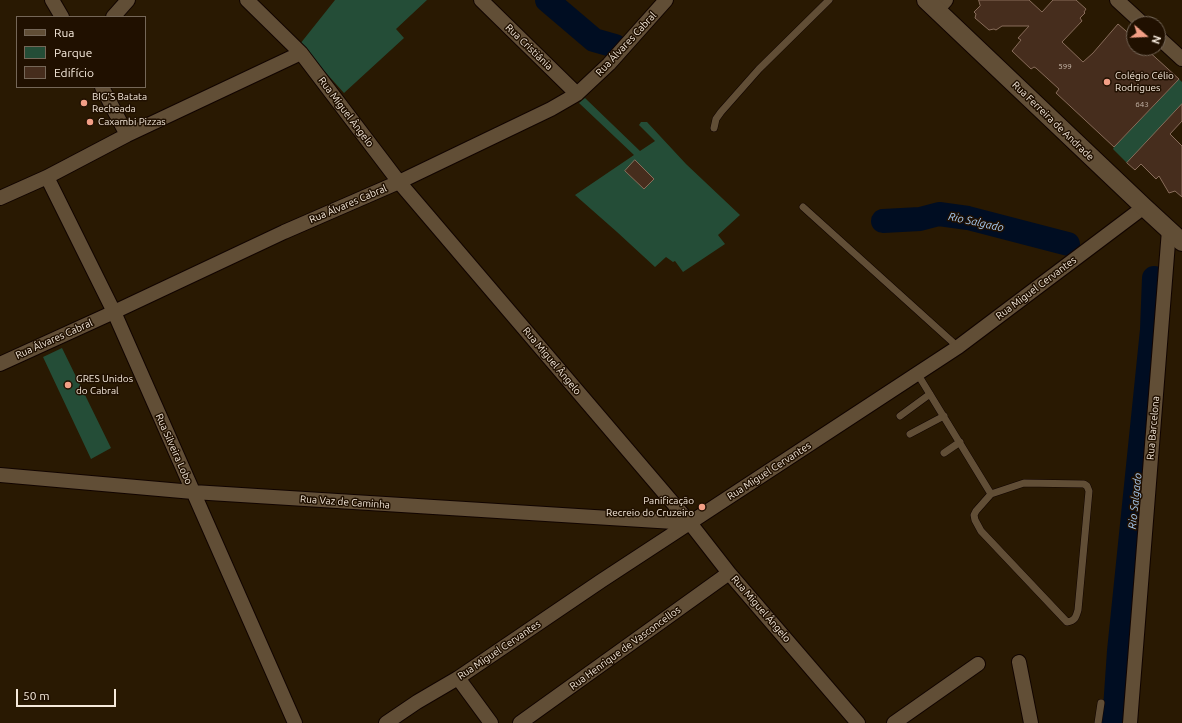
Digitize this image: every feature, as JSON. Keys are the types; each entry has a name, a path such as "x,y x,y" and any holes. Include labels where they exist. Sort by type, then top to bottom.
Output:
{"street":[{"path":"52,0 61,16"},
{"path":"114,16 128,0"},
{"name":"Rua Miguel Ângelo","path":"247,0 300,52 399,182 690,523 729,573 858,723"},
{"name":"Rua Cristiânia","path":"480,0 577,94"},
{"name":"Rua Álvares Cabral","path":"0,364 284,232 399,182 551,109 577,94 609,64 666,0"},
{"path":"1117,0 1135,16"},
{"name":"Rua Ferreira de Andrade","path":"936,4 1144,207 1182,242"},
{"path":"1166,44 1182,59"},
{"path":"0,198 47,177 127,135 300,52"},
{"path":"103,88 127,135"},
{"name":"Rua Silveira Lobo","path":"47,177 114,312 295,723"},
{"name":"Rua Miguel Cervantes","path":"386,723 417,702 458,678 601,581 958,347 1144,207"},
{"name":"Rua Barcelona","path":"1130,723 1169,230"},
{"name":"Rua Vaz de Caminha","path":"0,476 193,492 690,523"},
{"name":"Rua Henrique de Vasconcellos","path":"520,723 729,573"},
{"path":"1018,662 1031,723"},
{"path":"894,723 978,664"},
{"path":"458,678 491,723"}],"lane":[{"path":"714,128 716,119 721,112 759,69 829,0"},
{"path":"803,207 958,347"},
{"path":"918,373 991,494"},
{"path":"900,416 930,394"},
{"path":"910,434 944,416"},
{"path":"944,453 960,442"},
{"path":"1024,482 1078,483 1087,486 1089,491 1078,610 1075,619 1072,621 1067,622 981,531 974,515 991,494 1024,482"},
{"path":"1098,723 1100,703"}],"green space":[{"path":"335,0 427,0 396,29 404,38 344,93 300,44"},
{"path":"1179,79 1182,82 1182,104 1127,163 1113,149 1114,147"},
{"path":"585,98 640,151 655,141 639,125 641,122 647,122 686,164 740,215 718,235 725,244 683,272 675,261 673,262 666,257 655,267 575,195 634,155 579,103"},
{"name":"GRES Unidos do Cabral","path":"62,348 111,448 91,459 43,357"}],"building":[{"path":"979,0 1029,0 1042,12 1053,0 1076,0 1086,9 1084,12 1085,13 1080,18 1082,21 1062,42 1083,62 1093,53 1118,24 1126,31 1126,56 1154,56 1179,79 1114,147 1056,93 1059,89 1036,68 1034,67 1031,69 1012,51 1021,40 1018,38 1029,26 1002,26 996,30 989,30 975,18 976,14 974,12 980,6"},
{"path":"1182,104 1182,121 1170,134 1182,146 1182,197 1175,191 1169,193 1159,176 1156,179 1141,164 1135,170 1127,163"},
{"path":"635,160 654,179 644,189 625,171"}],"waterway":[{"name":"Rio Salgado","path":"547,0 594,40 615,46"},
{"name":"Rio Salgado","path":"883,221 920,219 939,214 968,218 1068,244"},
{"name":"Rio Salgado","path":"1114,723 1119,651 1152,330 1154,278"}],"place":[{"name":"Colégio Célio Rodrigues","path":"1107,82"},
{"name":"BIG'S Batata Recheada","path":"84,103"},
{"name":"Caxambi Pizzas","path":"90,122"},
{"name":"GRES Unidos do Cabral","path":"68,385"},
{"name":"Panificação Recreio do Cruzeiro","path":"702,507"}]}
